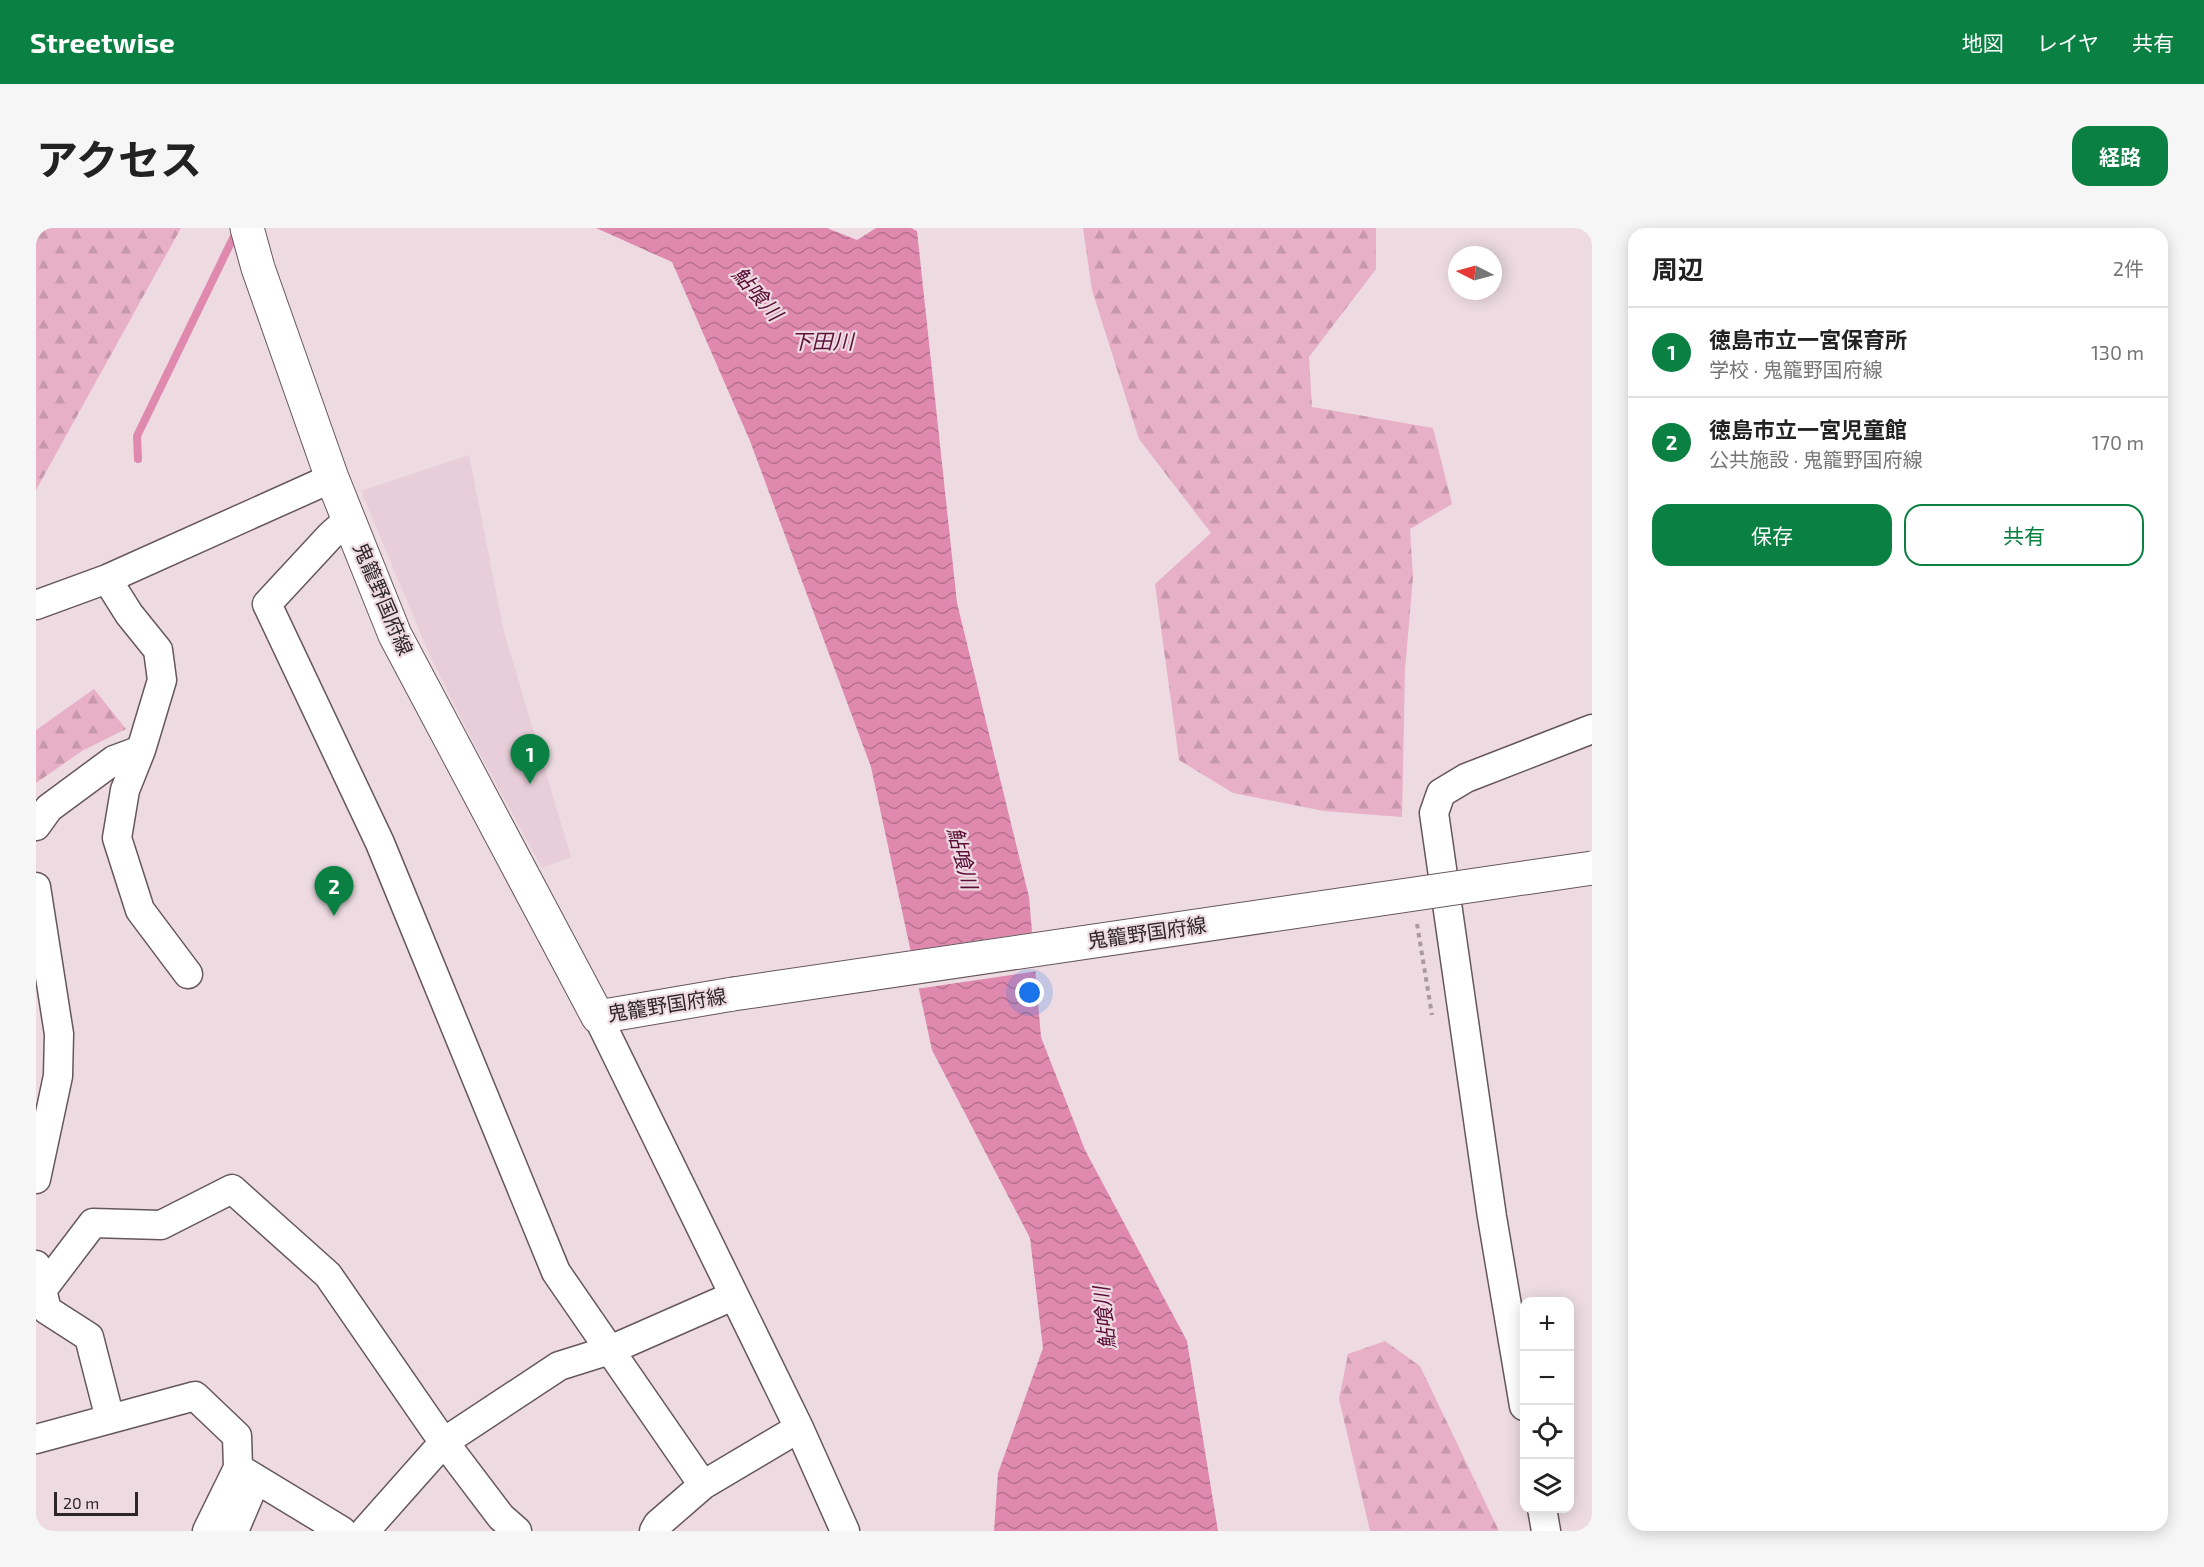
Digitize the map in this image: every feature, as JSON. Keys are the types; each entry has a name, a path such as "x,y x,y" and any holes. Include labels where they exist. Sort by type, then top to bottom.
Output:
{"main road":[{"name":"鬼籠野国府線","path":"248,234 332,478 395,635 598,1017 733,994 1592,868"}],"street":[{"path":"36,605 107,579 332,478"},
{"path":"349,519 330,536 267,604 380,843 556,1272 703,1485"},
{"path":"107,579 129,614 158,650 162,680 141,750 124,790 117,838 140,910 188,974"},
{"path":"1524,1405 1490,1206 1434,813 1441,793 1466,778 1592,729"},
{"path":"36,826 49,808 114,760 141,750"},
{"path":"36,887 58,1034 58,1076 36,1179"},
{"path":"598,1017 799,1428 845,1531"},
{"path":"110,1419 89,1337 47,1310 38,1284 93,1223 160,1225 232,1189 328,1275 444,1442 501,1517 518,1531"},
{"path":"364,1531 444,1442 559,1366 610,1350 733,1296"},
{"path":"36,1439 195,1396 237,1436 247,1474 234,1531"},
{"path":"654,1531 658,1524 703,1485 799,1428"},
{"path":"207,1531 247,1474"},
{"path":"247,1474 342,1531"},
{"path":"1543,1513 1546,1531"}],"shaded area":[{"path":"469,455 504,632 571,857 542,868 472,740 431,658 361,491"}],"green space":[{"path":"36,228 181,228 36,490"},
{"path":"1083,228 1376,228 1376,269 1309,357 1312,407 1433,428 1452,504 1410,529 1413,577 1405,670 1402,817 1324,811 1233,793 1179,760 1155,584 1211,533 1139,439 1092,290"},
{"path":"94,689 126,729 82,751 36,783 36,730"},
{"path":"1385,1341 1420,1366 1499,1531 1370,1531 1339,1399 1348,1354"}],"water":[{"name":"下田川","path":"596,228 827,228 857,240 876,228 911,228 917,231 957,603 1029,897 1041,1037 1085,1150 1187,1341 1218,1531 994,1531 998,1473 1043,1348 1030,1238 932,1050 871,767 750,441 672,262"}],"pier":[{"path":"1035,932 1038,971 916,989 907,951"}],"waterway":[{"path":"138,459 137,436 237,230"}],"place":[{"name":"徳島市立一宮保育所","path":"530,784"},
{"name":"徳島市立一宮児童館","path":"334,916"}],"water label":[{"name":"鮎喰川","path":"757,294"},
{"name":"鮎喰川","path":"962,858"},
{"name":"鮎喰川","path":"1105,1318"}]}
